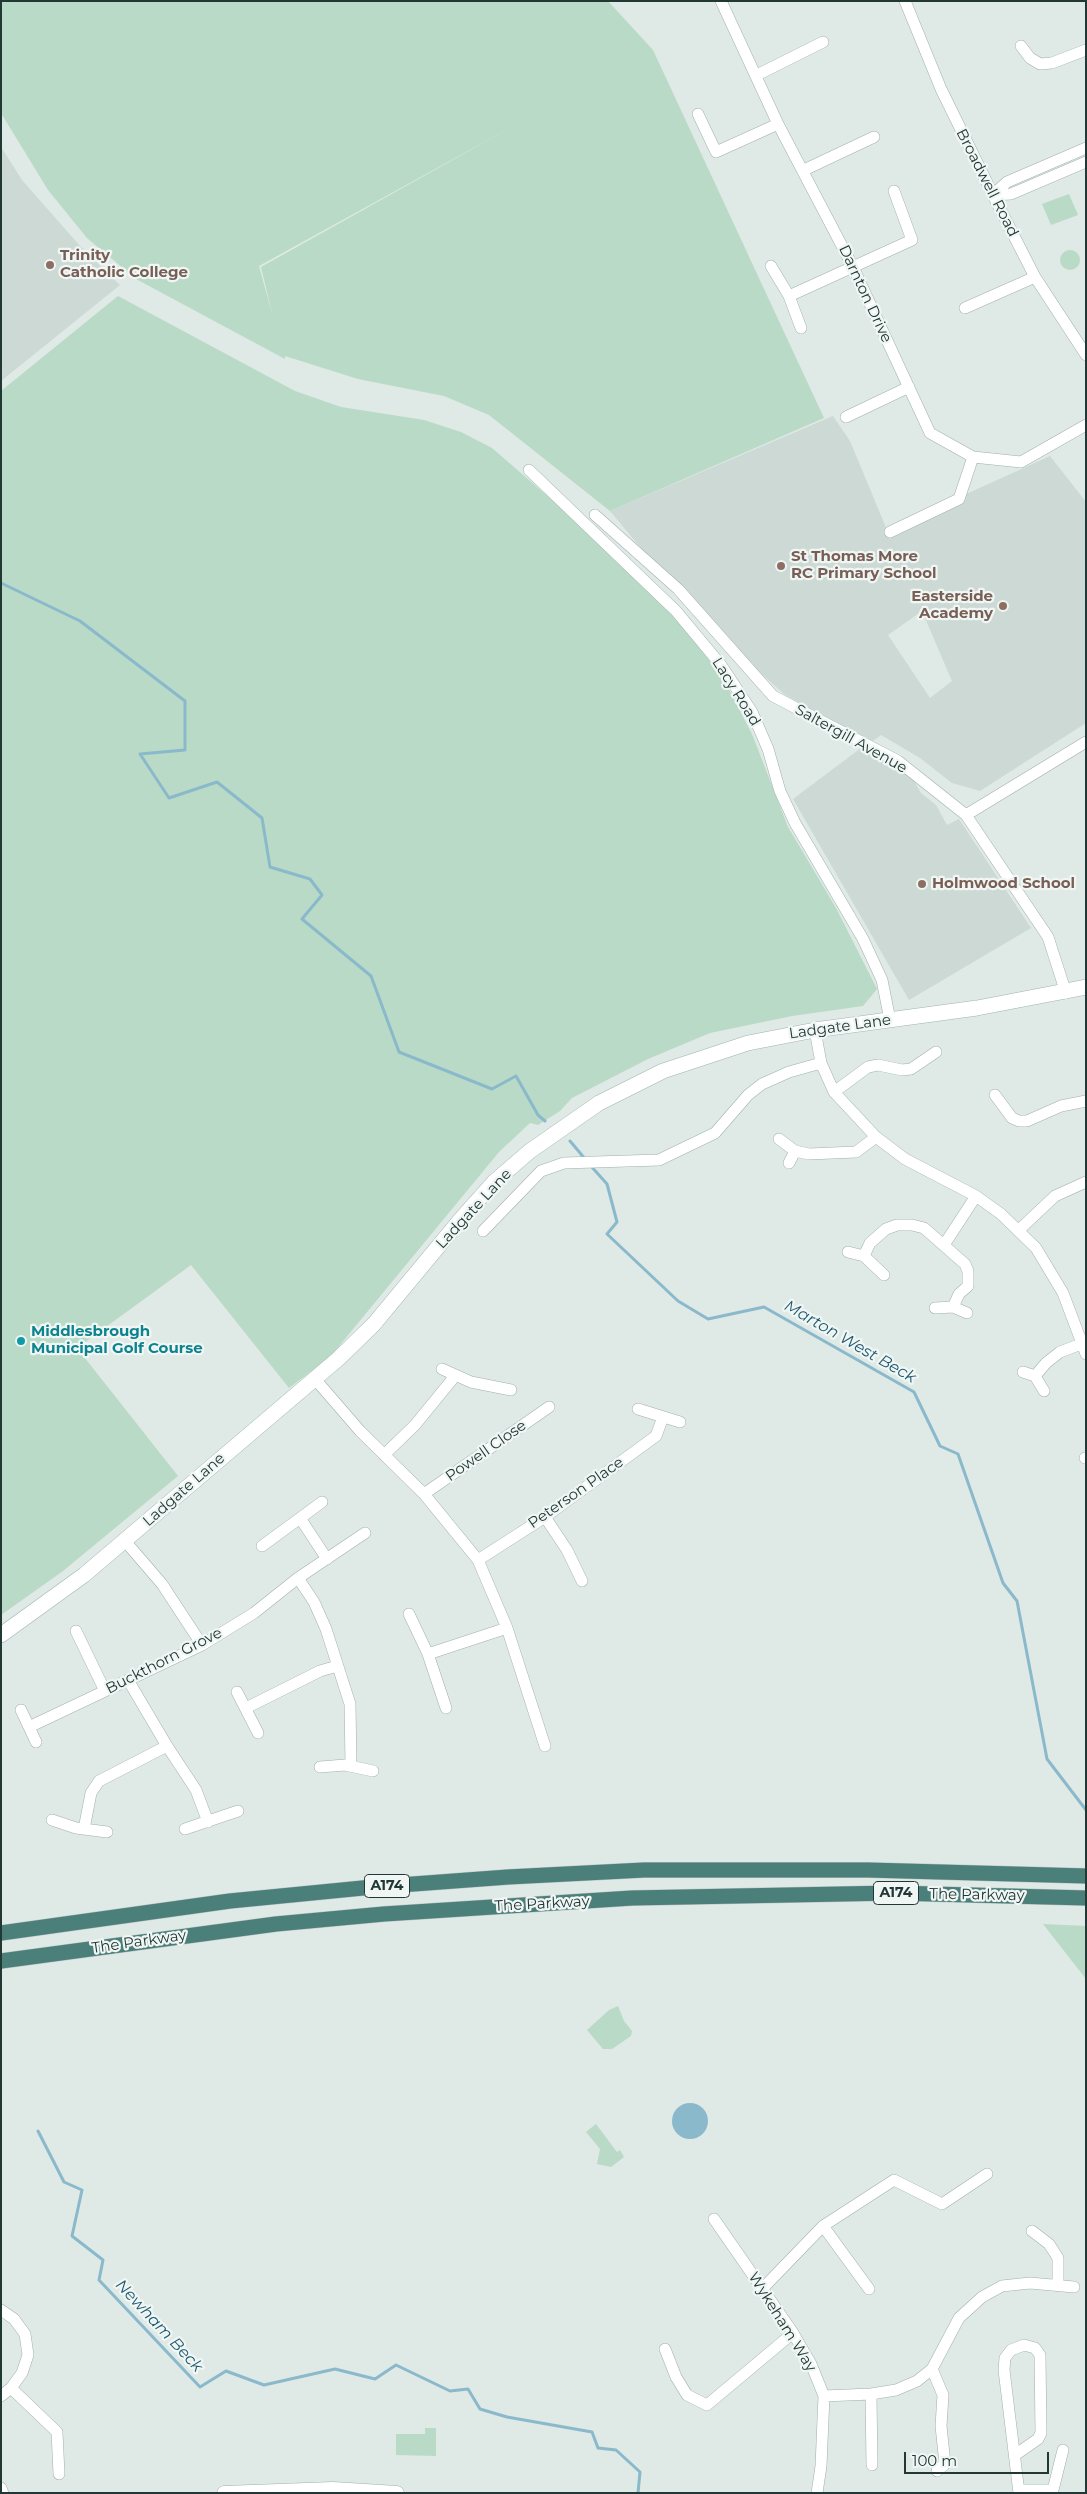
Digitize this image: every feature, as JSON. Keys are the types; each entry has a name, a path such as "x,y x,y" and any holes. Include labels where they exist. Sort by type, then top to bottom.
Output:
{"highway":[{"name":"The Parkway","path":"1,1933 102,1917 230,1901 373,1887 508,1877 644,1870 840,1870 1086,1876"},
{"name":"The Parkway","path":"1,1961 296,1922 384,1914 612,1900 894,1893 1086,1898"}],"main road":[{"name":"Ladgate Lane","path":"1,1635 71,1585 125,1541 315,1379 374,1324 494,1182 530,1151 578,1116 619,1092 663,1071 748,1043 815,1030 1066,993 1086,987"}],"street":[{"name":"Darnton Drive","path":"721,1 778,124 804,170 853,267 930,433 973,458 1021,462 1086,425"},
{"name":"Broadwell Road","path":"905,1 941,89 993,195 1035,277 1085,353"},
{"path":"756,74 823,42"},
{"path":"1021,46 1030,58 1040,64 1052,62 1086,50"},
{"path":"698,114 716,152 778,124"},
{"path":"804,170 874,137"},
{"path":"993,195 1007,182 1086,148"},
{"path":"993,195 1011,194 1086,162"},
{"path":"789,296 912,240 894,192"},
{"path":"771,266 789,296 801,328"},
{"path":"965,308 1035,277"},
{"path":"846,417 909,387"},
{"path":"890,532 959,499 973,458"},
{"name":"Lacy Road","path":"529,470 676,612 721,665 752,712 768,749 780,791 795,823 863,939 882,980 890,1020"},
{"name":"Saltergill Avenue","path":"595,515 678,589 772,696 898,761 966,815 1048,937 1066,993"},
{"path":"966,815 1086,742"},
{"path":"815,1030 821,1063 834,1092 876,1137 905,1159 976,1196 1019,1230 1046,1263 1062,1293 1084,1349 1060,1352 1046,1362 1035,1376"},
{"path":"834,1092 868,1067 878,1066 910,1070 936,1052"},
{"path":"483,1231 540,1171 564,1163 619,1163 659,1160 715,1133 748,1095 762,1084 788,1072 821,1063"},
{"path":"995,1095 1012,1118 1027,1122 1061,1106 1086,1101"},
{"path":"780,1139 795,1151 809,1154 856,1152 876,1137"},
{"path":"789,1163 795,1151"},
{"path":"1019,1230 1055,1196 1086,1182"},
{"path":"944,1245 976,1196"},
{"path":"864,1256 870,1243 878,1235 897,1225 912,1225 924,1228 965,1264 968,1271 968,1286 959,1294 953,1306"},
{"path":"848,1252 864,1256 884,1275"},
{"path":"935,1308 953,1306 967,1313"},
{"path":"442,1369 471,1382 511,1390"},
{"path":"1023,1372 1035,1376 1044,1391"},
{"path":"384,1454 415,1425 455,1376"},
{"path":"315,1379 360,1431 424,1494 478,1560 507,1628 545,1746"},
{"name":"Powell Close","path":"424,1494 549,1407"},
{"path":"638,1409 680,1422"},
{"name":"Peterson Place","path":"478,1560 545,1517 656,1436 663,1417"},
{"path":"262,1546 322,1502"},
{"path":"545,1517 567,1550 582,1581"},
{"path":"300,1518 328,1559"},
{"name":"Buckthorn Grove","path":"29,1727 202,1645 254,1613 298,1578 365,1533"},
{"path":"125,1541 162,1584 202,1645"},
{"path":"298,1578 314,1602 326,1629 350,1704 351,1766"},
{"path":"409,1614 428,1654 446,1708"},
{"path":"428,1654 507,1628"},
{"path":"76,1631 105,1691"},
{"path":"246,1708 320,1672 337,1666"},
{"path":"128,1680 166,1746 196,1790 208,1822"},
{"path":"237,1692 258,1733"},
{"path":"21,1710 36,1742"},
{"path":"84,1829 91,1793 99,1781 166,1746"},
{"path":"320,1767 351,1766 373,1771"},
{"path":"185,1829 238,1811"},
{"path":"52,1820 84,1829 107,1832"},
{"path":"763,2288 823,2226 894,2180 942,2204 987,2174"},
{"name":"Wykeham Way","path":"714,2219 793,2333 811,2364 824,2396 821,2466 817,2493"},
{"path":"823,2226 869,2289"},
{"path":"1032,2231 1049,2244 1058,2258 1058,2285"},
{"path":"824,2396 872,2394 896,2390 917,2381 932,2369 959,2318 982,2297 1002,2286 1013,2283 1074,2287"},
{"path":"1,2310 14,2319 25,2334 28,2355 22,2373 11,2388 1,2396"},
{"path":"665,2349 676,2377 687,2395 707,2406 793,2333"},
{"path":"1015,2455 1038,2439 1041,2433 1040,2355 1035,2348 1024,2345 1012,2350 1005,2358 1004,2364 1019,2492 1054,2492 1063,2450"},
{"path":"932,2369 943,2395 941,2426 945,2464 937,2470"},
{"path":"11,2388 57,2432 59,2474"},
{"path":"872,2394 872,2464"},
{"path":"1,2488 3,2493"},
{"path":"224,2493 333,2489 397,2493"}],"shaded area":[{"name":"Trinity Catholic College","path":"1,147 22,180 80,246 120,285 1,381"},
{"path":"833,416 850,441 887,530 1050,456 1086,502 1086,723 980,791 952,783 920,758 881,735 873,741 826,718 784,694 748,662 645,553 610,511","holes":["922,611 952,681 930,698 888,635"]},
{"name":"Holmwood School","path":"861,748 901,769 914,781 921,793 936,805 947,825 959,819 1031,928 909,1000 793,799"}],"green space":[{"path":"1,1 608,1 653,50 824,418 610,511 489,415 444,396 358,379 285,356 285,359 136,279 87,238 48,190 1,113","holes":["517,124 261,267 273,317 259,266"]},
{"path":"1069,194 1078,215 1051,225 1042,204"},
{"path":"1070,250 1077,253 1080,260 1077,267 1070,270 1063,267 1060,260 1063,253"},
{"path":"118,296 295,391 341,407 424,420 461,432 492,448 567,513 676,618 723,678 752,734 788,827 836,908 877,989 863,1006 792,1016 710,1033 648,1059 572,1098 560,1111 538,1125 530,1123 499,1152 330,1357 289,1388 191,1265 77,1348 178,1476 63,1571 1,1615 1,391"},
{"path":"1043,1924 1086,1926 1086,1979"},
{"path":"618,2006 624,2021 632,2031 631,2036 612,2049 603,2049 587,2030 609,2010"},
{"path":"596,2124 617,2152 620,2150 624,2157 611,2167 597,2164 600,2149 586,2132"},
{"path":"425,2428 436,2428 436,2456 396,2455 396,2434 425,2434"}],"water":[{"path":"690,2103 702,2109 708,2121 702,2133 690,2139 678,2133 672,2121 678,2109"}],"waterway":[{"name":"Marton West Beck","path":"1,583 80,621 185,701 185,750 140,754 169,798 217,782 262,818 270,867 310,879 322,895 302,919 371,976 399,1052 492,1089 516,1076 538,1115 545,1121"},
{"name":"Marton West Beck","path":"570,1141 586,1160"},
{"name":"Marton West Beck","path":"590,1165 607,1184 617,1222 607,1234 678,1301 708,1319 764,1307 914,1392 940,1446 958,1454 1003,1583 1017,1601 1047,1759 1086,1810"},
{"name":"Newham Beck","path":"38,2131 64,2182 82,2190 72,2236 103,2260 99,2280 200,2387 226,2371 264,2385 335,2369 375,2379 396,2365 450,2391 468,2389 480,2409 507,2417 592,2432 598,2448 616,2450 640,2472 638,2493"}],"place":[{"name":"Trinity Catholic College","path":"50,265"},
{"name":"St Thomas More RC Primary School","path":"781,566"},
{"name":"Easterside Academy","path":"1003,606"},
{"name":"Holmwood School","path":"922,884"},
{"name":"Middlesbrough Municipal Golf Course","path":"21,1341"}]}
